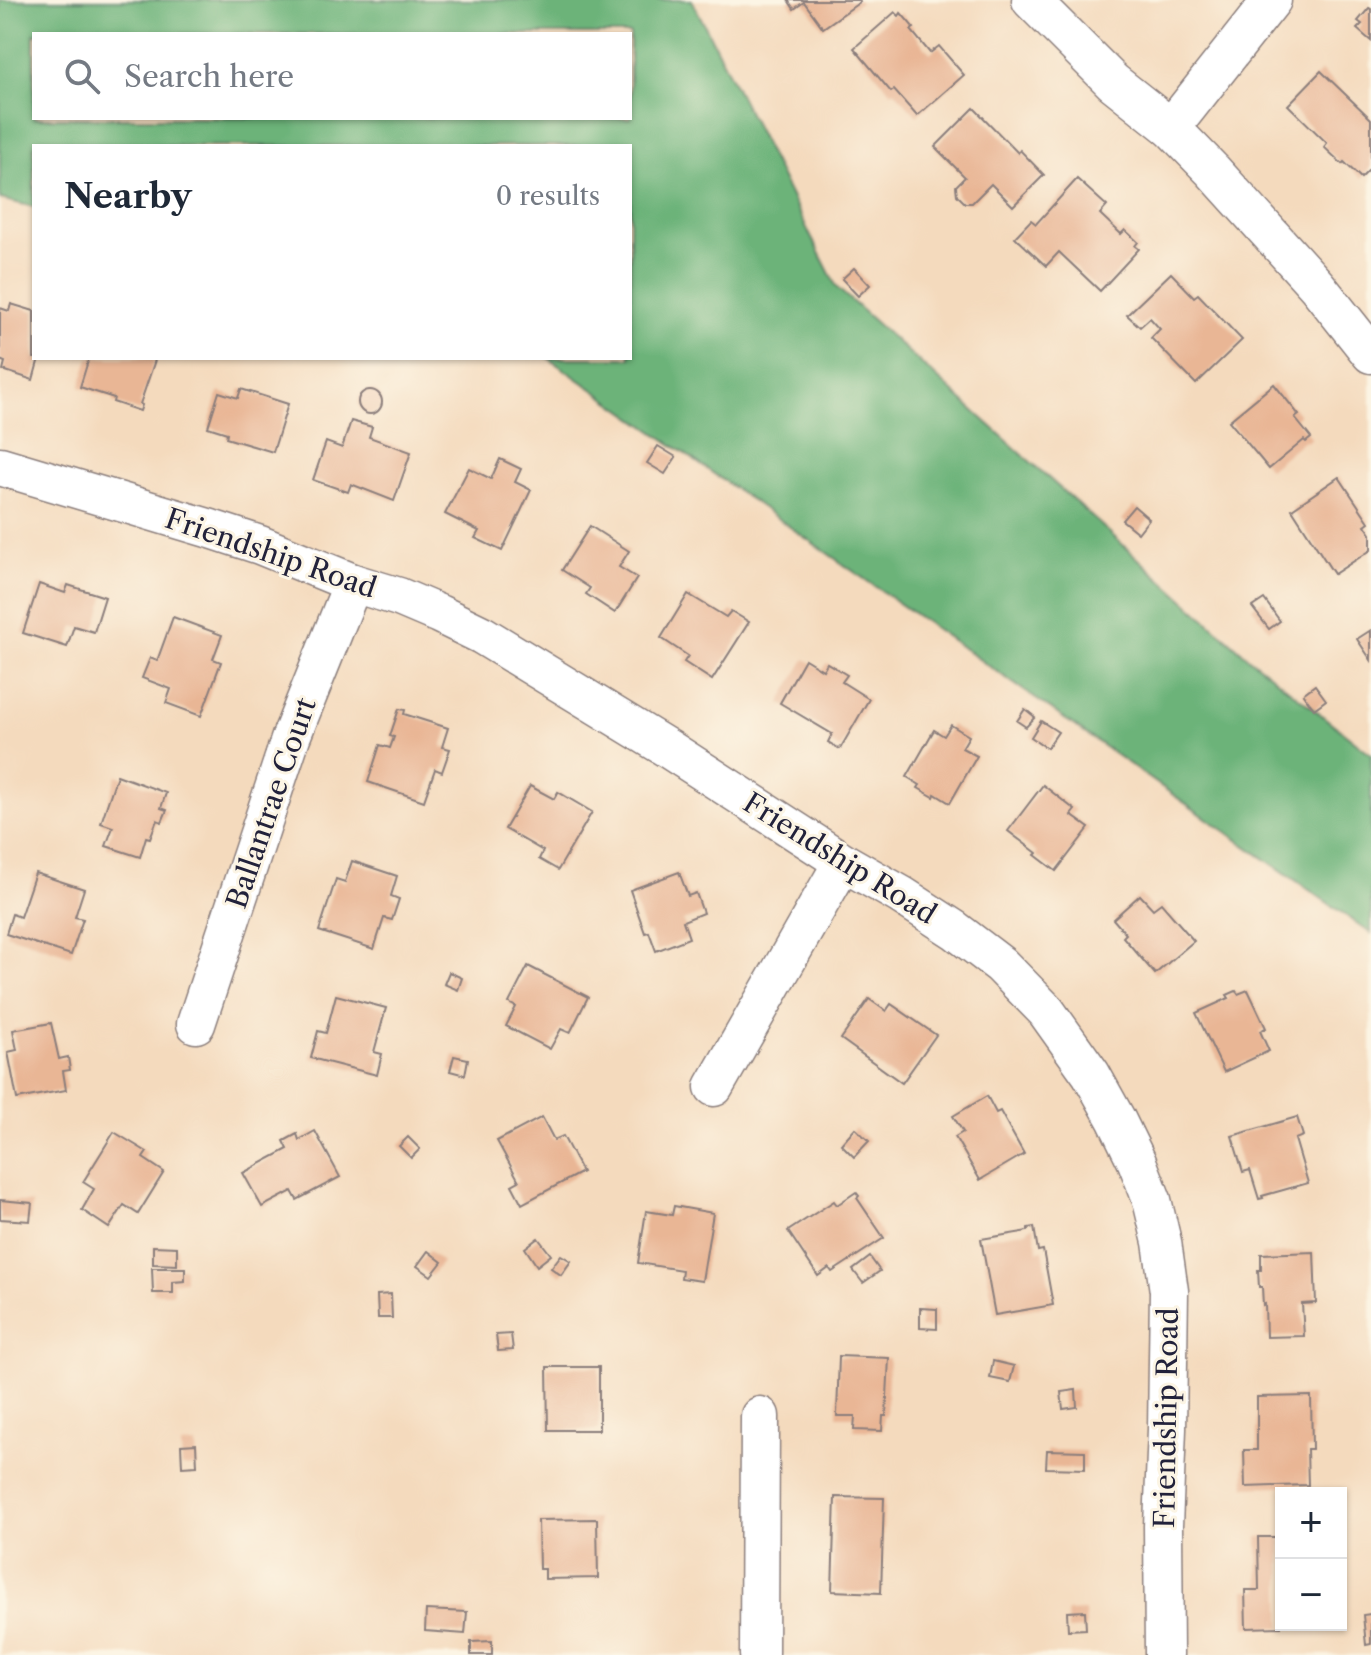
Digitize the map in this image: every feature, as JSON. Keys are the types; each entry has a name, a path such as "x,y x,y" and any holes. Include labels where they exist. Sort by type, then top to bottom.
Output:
{"street":[{"path":"1031,0 1113,82 1171,128 1213,171 1317,286 1371,354"},
{"path":"1171,128 1272,0"},
{"name":"Friendship Road","path":"0,466 260,545 353,583 399,597 482,635 642,732 843,862 901,895 1001,965 1046,1011 1091,1074 1137,1162 1152,1200 1162,1242 1169,1291 1163,1526 1164,1655"},
{"name":"Ballantrae Court","path":"196,1024 291,737 353,583"},
{"path":"714,1087 843,862"},
{"path":"759,1655 760,1416"}],"green space":[{"path":"0,0 692,0 837,288 1250,659 1371,754 1371,933 551,360 632,360 632,144 32,144 32,207 0,199"}],"building":[{"path":"788,0 860,2 823,28 804,2 794,9"},
{"path":"1369,8 1371,41 1357,29 1362,24 1358,21"},
{"path":"895,12 899,16 901,13 914,28 911,30 930,53 939,46 964,75 917,116 894,90 891,92 854,48"},
{"path":"1321,71 1371,119 1371,168 1361,178 1324,147 1327,143 1288,105"},
{"path":"974,108 1044,175 1013,206 991,184 972,203 965,203 957,195 956,186 965,177 935,147"},
{"path":"1077,179 1107,206 1100,214 1121,234 1125,230 1138,242 1135,246 1139,249 1100,291 1059,252 1046,266 1015,237 1031,220 1036,224"},
{"path":"854,268 870,285 858,296 842,279"},
{"path":"1171,273 1194,297 1198,294 1242,340 1196,384 1151,338 1160,329 1150,318 1140,327 1127,315"},
{"path":"11,304 32,310 32,360 38,360 33,380 3,370 5,362 0,360 0,308 9,311"},
{"path":"88,360 155,360 140,411 113,402 114,398 80,387"},
{"path":"1274,384 1299,415 1295,418 1311,438 1306,442 1304,440 1269,469 1229,421"},
{"path":"241,389 288,404 273,452 226,438 227,433 208,427 219,392 238,398"},
{"path":"370,390 378,394 382,402 378,410 370,414 362,410 358,402 362,394"},
{"path":"351,421 372,427 369,437 411,452 394,501 351,484 348,492 313,480 326,442 342,448"},
{"path":"658,446 676,457 665,474 647,463"},
{"path":"500,459 521,469 515,482 531,490 502,551 475,538 479,531 445,514 469,468 491,479"},
{"path":"1339,477 1369,522 1365,525 1371,534 1371,550 1334,574 1292,509"},
{"path":"1134,506 1149,519 1138,533 1122,520"},
{"path":"590,526 629,551 619,567 637,578 615,613 586,594 590,588 562,570"},
{"path":"39,584 65,593 68,585 105,597 94,632 74,626 67,647 23,633"},
{"path":"688,594 726,617 731,611 749,622 712,680 684,662 688,656 661,638"},
{"path":"1264,599 1280,621 1269,629 1252,607"},
{"path":"173,617 222,635 213,659 221,662 201,716 166,703 171,689 142,678 150,658 157,661"},
{"path":"1371,630 1371,660 1357,639"},
{"path":"805,659 823,670 827,663 847,675 842,682 869,699 840,749 828,742 832,734 780,703"},
{"path":"1315,685 1326,700 1314,709 1303,694"},
{"path":"399,709 405,710 404,714 448,728 442,747 450,749 442,772 435,769 424,801 368,782 380,745 390,748 394,737 390,736"},
{"path":"1025,709 1035,717 1026,727 1017,721"},
{"path":"1041,721 1058,732 1047,748 1031,737"},
{"path":"951,725 969,736 962,748 977,756 950,803 918,788 920,785 907,777 934,730 944,736"},
{"path":"117,775 166,793 161,808 167,810 162,822 157,820 150,838 146,837 140,857 106,846 113,827 101,823"},
{"path":"1043,785 1075,810 1071,815 1089,828 1056,871 1008,831"},
{"path":"530,786 554,799 558,792 592,812 558,870 539,859 543,851 505,829"},
{"path":"352,861 397,876 391,896 399,899 392,920 384,918 374,949 319,931 336,879 345,882"},
{"path":"679,872 688,896 696,893 703,913 683,921 689,938 656,951 649,932 645,933 630,890"},
{"path":"35,873 84,889 75,917 83,919 71,955 6,934 12,914 20,917"},
{"path":"1140,895 1153,909 1161,903 1194,941 1155,974 1123,937 1126,934 1113,919"},
{"path":"528,966 588,997 570,1033 561,1029 550,1049 506,1026 516,1007 509,1003"},
{"path":"449,972 462,978 458,990 444,984"},
{"path":"1248,990 1266,1028 1260,1031 1269,1051 1224,1072 1196,1013 1229,998 1227,995 1236,991 1238,994"},
{"path":"336,995 386,1008 374,1052 382,1054 377,1075 311,1058 318,1031 326,1033"},
{"path":"869,999 886,1011 891,1004 936,1035 902,1083 841,1039"},
{"path":"51,1023 59,1059 68,1057 70,1070 63,1071 66,1090 17,1099 8,1052 17,1050 13,1030"},
{"path":"454,1056 468,1059 465,1075 450,1071"},
{"path":"987,1096 996,1113 1000,1111 1024,1154 980,1180 955,1137 963,1132 953,1116"},
{"path":"542,1117 554,1140 563,1136 582,1172 522,1204 512,1185 519,1181 497,1141"},
{"path":"1297,1117 1303,1136 1295,1139 1308,1183 1259,1199 1250,1170 1243,1172 1232,1136"},
{"path":"855,1128 869,1141 854,1157 841,1144"},
{"path":"315,1131 340,1177 297,1200 292,1191 262,1207 243,1173 288,1149 284,1141 297,1134 299,1140"},
{"path":"114,1132 147,1152 143,1158 164,1172 138,1214 124,1205 109,1228 82,1210 94,1189 83,1182"},
{"path":"408,1137 420,1149 411,1158 399,1146"},
{"path":"856,1192 884,1238 832,1272 829,1268 818,1276 788,1231 834,1201 837,1205"},
{"path":"0,1200 32,1203 30,1221 0,1219"},
{"path":"674,1206 713,1213 702,1281 681,1278 682,1270 638,1263 646,1211 672,1215"},
{"path":"1034,1227 1038,1251 1043,1250 1053,1305 995,1315 981,1239 1028,1231 1028,1228"},
{"path":"538,1238 551,1255 537,1266 525,1248"},
{"path":"153,1246 177,1247 177,1265 153,1264"},
{"path":"428,1251 442,1262 431,1276 417,1266"},
{"path":"1314,1252 1316,1303 1302,1304 1304,1336 1266,1337 1265,1304 1262,1287 1259,1287 1261,1254"},
{"path":"561,1255 571,1261 561,1275 551,1268"},
{"path":"870,1257 880,1271 863,1283 853,1270"},
{"path":"152,1268 185,1268 185,1281 173,1282 173,1293 153,1293"},
{"path":"391,1294 392,1318 378,1318 377,1295"},
{"path":"920,1308 937,1309 937,1329 920,1328"},
{"path":"511,1334 513,1350 498,1351 496,1335"},
{"path":"839,1356 889,1358 886,1416 883,1416 882,1431 854,1430 855,1416 837,1416"},
{"path":"993,1361 1014,1366 1010,1382 990,1378"},
{"path":"547,1367 599,1367 599,1430 548,1430"},
{"path":"1076,1390 1077,1407 1063,1409 1061,1392"},
{"path":"1311,1396 1312,1449 1307,1449 1308,1485 1245,1487 1244,1450 1257,1450 1257,1397"},
{"path":"196,1444 197,1466 182,1467 181,1445"},
{"path":"1047,1450 1085,1451 1085,1469 1046,1468"},
{"path":"835,1497 884,1498 881,1593 832,1591"},
{"path":"597,1519 598,1578 545,1579 545,1569 539,1569 538,1520"},
{"path":"1258,1537 1275,1537 1275,1627 1246,1628 1245,1590 1259,1590"},
{"path":"426,1610 467,1612 465,1634 425,1631"},
{"path":"1085,1611 1086,1629 1068,1630 1067,1612"},
{"path":"1371,1614 1371,1644 1366,1645 1363,1615"},
{"path":"492,1641 492,1655 471,1655 471,1642"}]}
